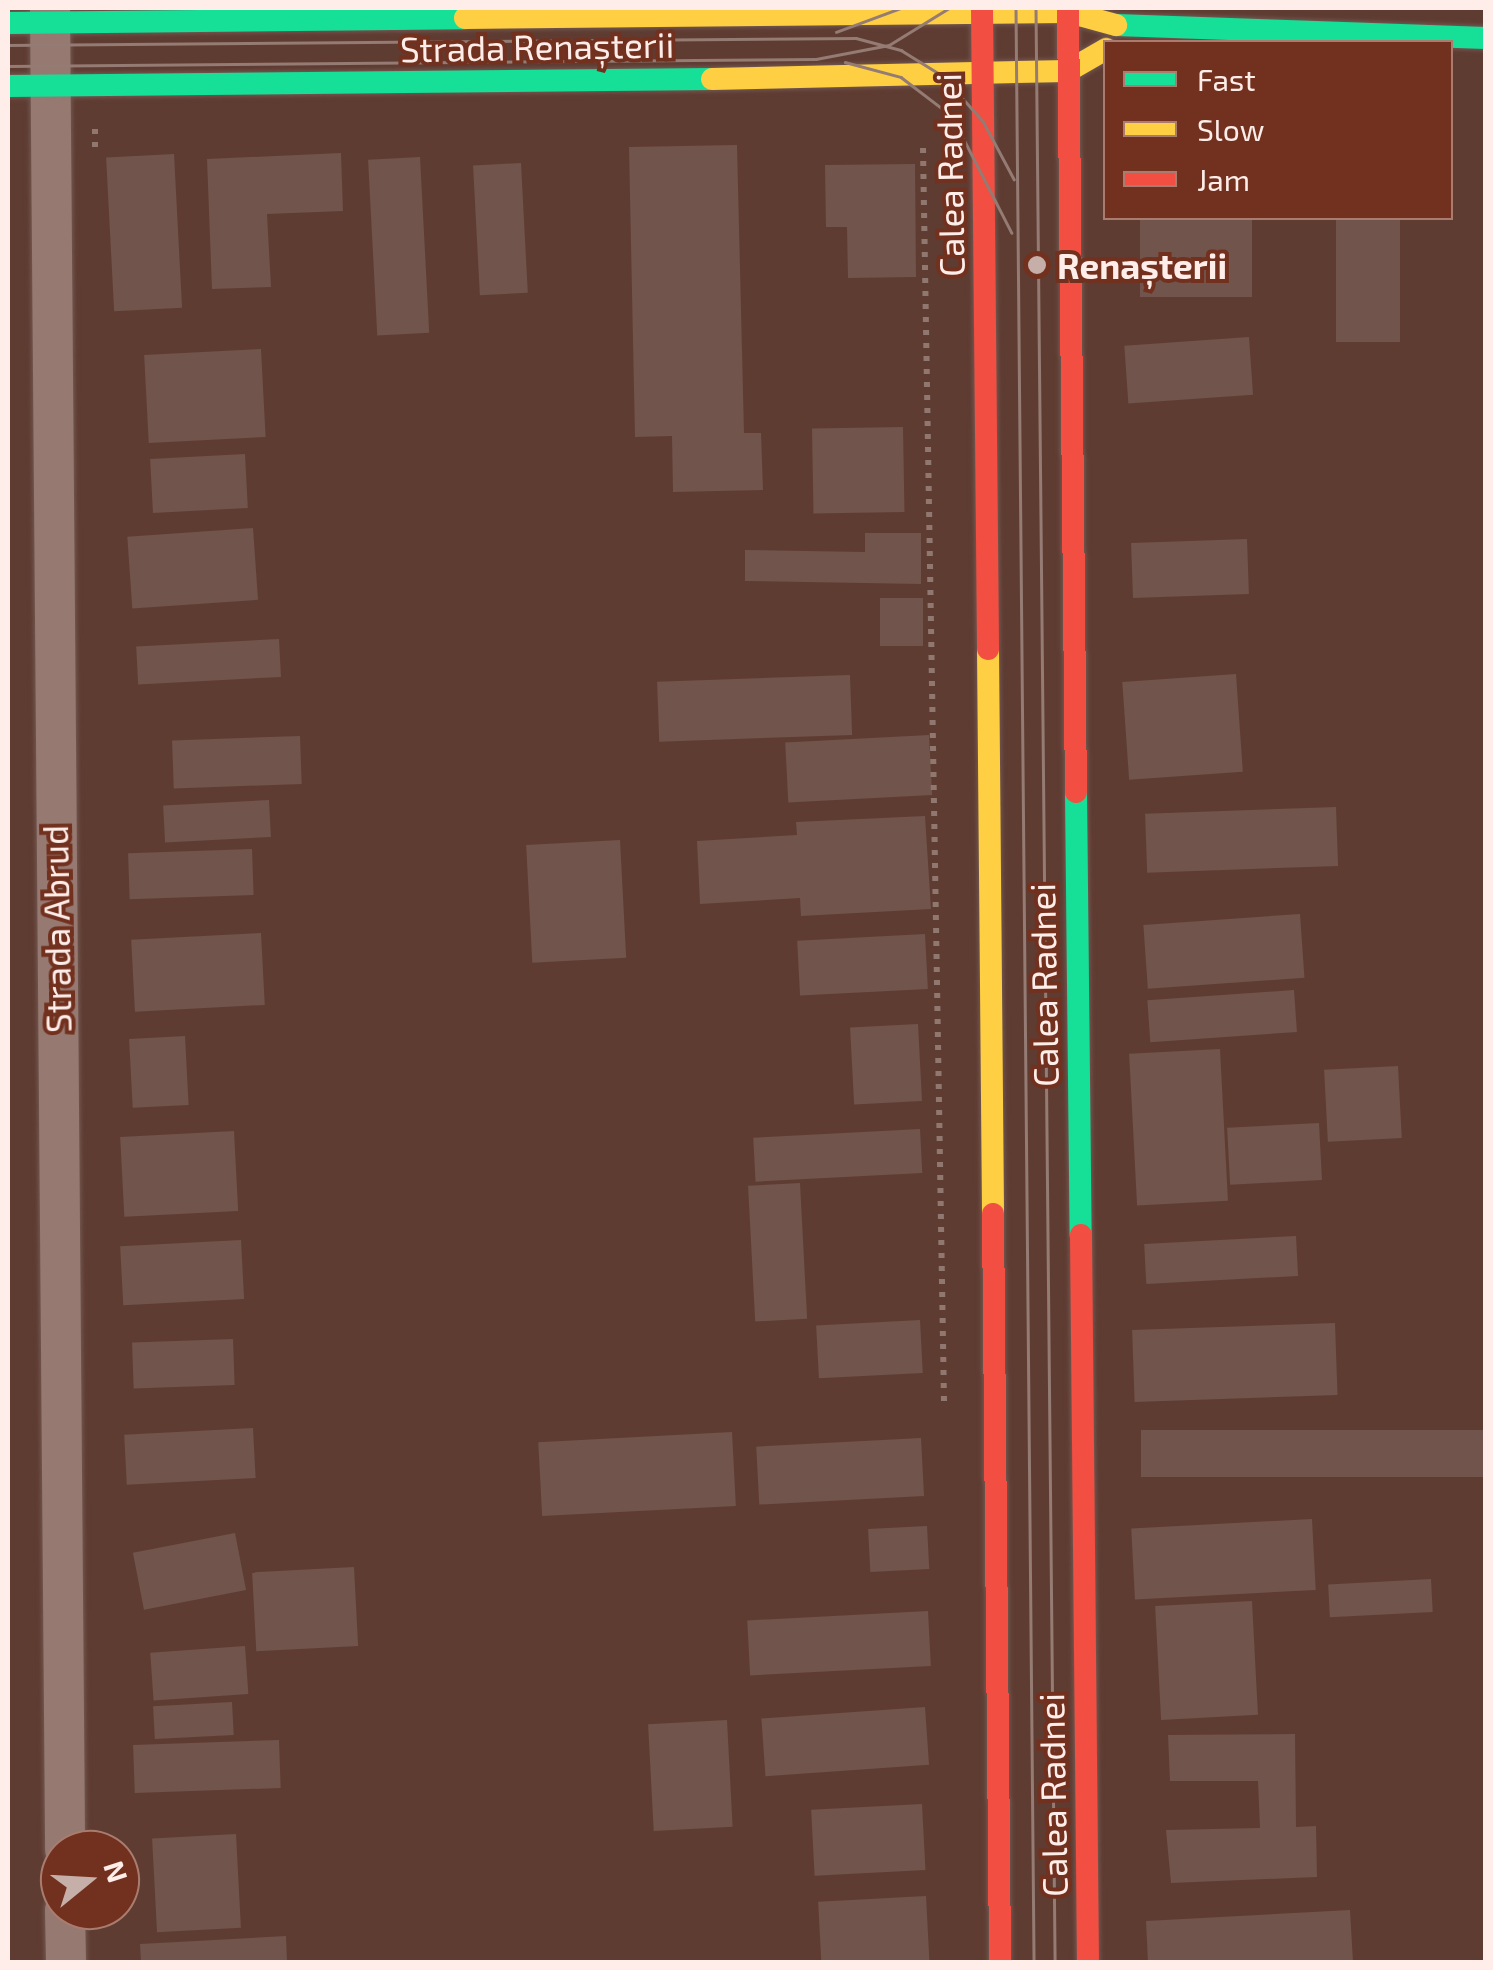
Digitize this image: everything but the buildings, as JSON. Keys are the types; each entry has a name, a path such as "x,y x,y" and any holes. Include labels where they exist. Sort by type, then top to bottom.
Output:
{"main road":[{"name":"Calea Radnei","path":"982,10 1000,1962"},
{"name":"Strada Renașterii","path":"8,23 50,15 1068,10 1126,37 1486,38"},
{"name":"Calea Radnei","path":"1068,10 1088,1962"},
{"path":"1068,71 1103,51"},
{"name":"Strada Renașterii","path":"8,86 983,76 1068,71"}],"street":[{"name":"Strada Abrud","path":"50,15 64,1830"},
{"path":"65,1930 66,1962"}],"path":[{"path":"923,148 944,1424"}],"tram line":[{"path":"836,32 901,8"},
{"path":"8,66 816,59 889,45 949,8"},
{"path":"1016,8 1034,1962"},
{"path":"1036,8 1055,1962"},
{"path":"8,45 856,38 901,50 943,76 983,121 1014,179"},
{"path":"845,62 901,77 952,116 1012,233"}],"traffic: fast":[{"path":"8,23 465,18"},
{"path":"1116,25 1486,38"},
{"path":"8,86 712,79"},
{"path":"1076,792 1081,1235"}],"traffic: slow":[{"path":"465,18 1068,12 1116,25"},
{"path":"712,79 1068,71 1103,51"},
{"path":"988,649 993,1214"}],"traffic: jam":[{"path":"982,8 988,649"},
{"path":"1068,8 1076,792"},
{"path":"993,1214 1000,1962"},
{"path":"1081,1235 1088,1962"}],"place":[{"name":"Renașterii","path":"1037,265"}]}
